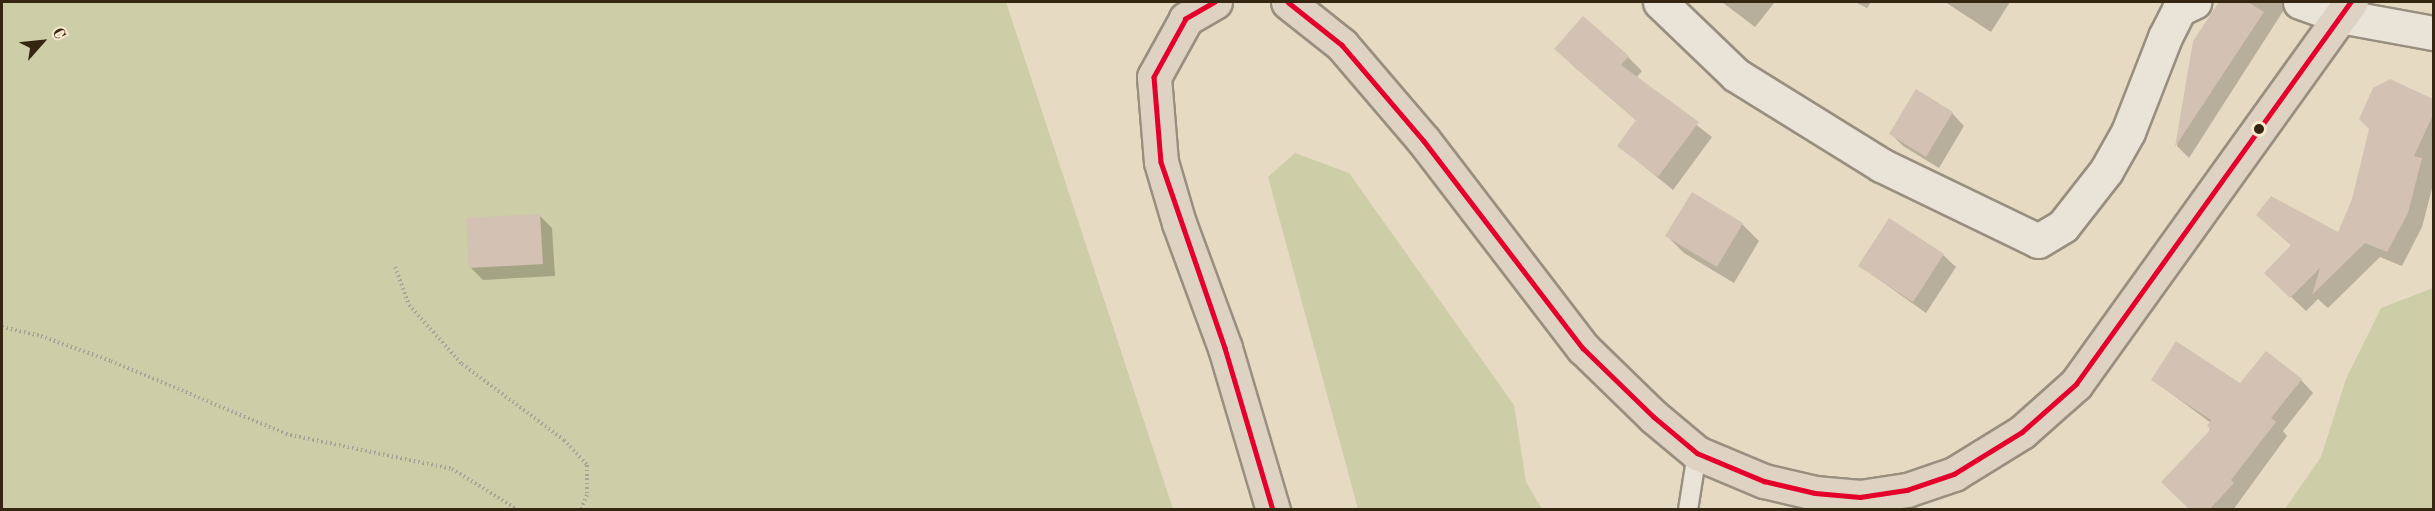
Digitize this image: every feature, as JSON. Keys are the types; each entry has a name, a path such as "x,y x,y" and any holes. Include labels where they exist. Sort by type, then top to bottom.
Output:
{"highway":[{"path":"1215,2 1186,19 1154,77 1161,162 1179,223 1225,348 1273,510"},
{"path":"1288,2 1342,45 1357,62 1424,141 1584,348 1697,453 1764,481 1815,494 1860,497 1907,490 1954,474 2022,432 2076,384 2345,9"}],"street":[{"path":"1660,2 1736,75 1881,165 2038,241 2063,226 2106,171 2128,132 2164,37 2179,9 2194,2"},
{"path":"2300,2 2345,9 2433,33"}],"lane":[{"path":"1688,510 1697,453"}],"path":[{"path":"395,267 409,305 462,364 564,440 587,465 587,495 581,510"},
{"path":"2,327 41,336 111,361 286,434 452,469 518,510"}],"green space":[{"path":"2,2 1006,2 1173,509 2,509"},
{"path":"1295,153 1349,173 1514,405 1526,482 1542,509 1358,509 1268,177"},
{"path":"2433,288 2433,509 2285,509 2321,457 2346,379 2381,308"}],"building":[{"path":"2219,2 2248,2 2264,12 2175,147 2193,41"},
{"path":"1583,16 1629,56 1621,65 1699,122 1658,177 1617,146 1636,120 1554,49"},
{"path":"2390,79 2433,99 2433,115 2414,156 2422,158 2408,213 2387,252 2365,243 2312,295 2320,268 2290,298 2264,273 2291,245 2256,215 2271,196 2338,232 2352,199 2369,129 2359,119 2373,88"},
{"path":"1916,89 1953,112 1926,157 1889,134"},
{"path":"1692,192 1743,223 1717,267 1665,236"},
{"path":"540,214 543,264 469,268 466,218"},
{"path":"1889,218 1944,254 1913,302 1858,266"},
{"path":"2176,341 2240,383 2266,351 2302,379 2271,418 2276,422 2231,480 2234,483 2209,510 2190,510 2161,482 2211,429 2207,426 2211,420 2151,380"}],"transit line":[{"path":"1215,2 1186,19 1154,77 1161,162 1225,348 1273,510"},
{"path":"1288,2 1342,45 1424,141 1583,348 1654,417 1697,453 1764,481 1815,493 1860,497 1907,490 1954,474 2022,432 2076,384 2351,2"}]}
